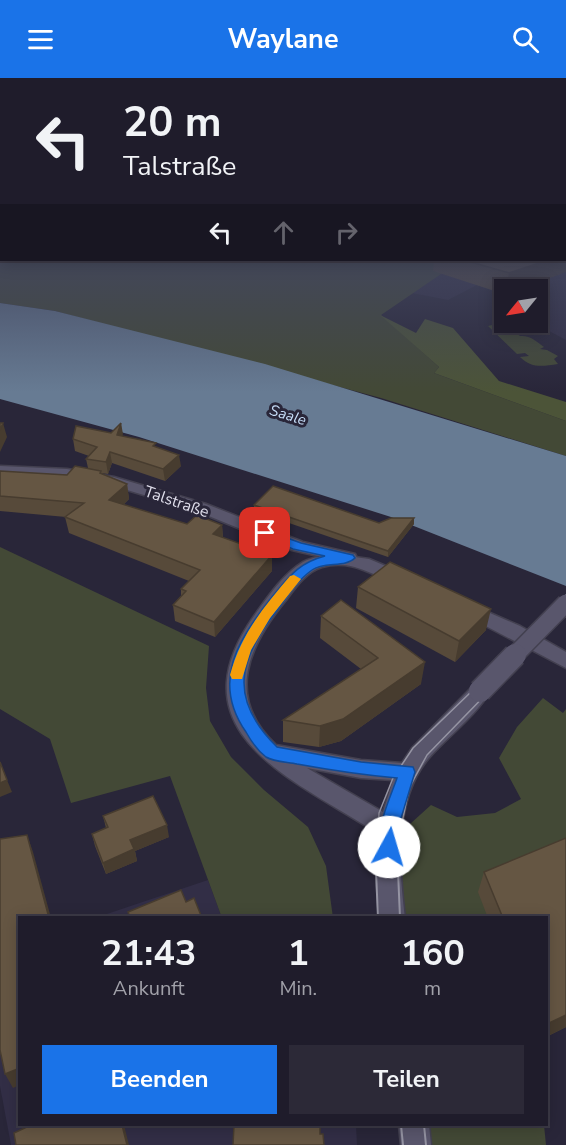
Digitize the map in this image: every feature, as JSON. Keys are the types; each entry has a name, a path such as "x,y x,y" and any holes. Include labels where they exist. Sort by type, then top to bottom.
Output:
{"street":[{"name":"Talstraße","path":"0,470 67,473 109,480 200,507 298,546 366,563 419,587"},
{"name":"Talstraße","path":"349,558 325,560 309,565 295,578 266,615 243,650 237,675 237,698 244,717 259,739 285,767 352,804 389,828"},
{"path":"450,602 513,631 566,661"},
{"path":"392,916 389,886 389,828 407,772 427,746 566,603"},
{"path":"273,753 361,768 407,772"},
{"path":"414,1126 416,1145"}],"shaded area":[{"path":"464,292 448,300 412,293"},
{"path":"548,292 566,292 566,340 548,330"},
{"path":"208,880 221,916 101,916"},
{"path":"18,934 18,1126 356,1126 357,1145 11,1145 0,1086 0,942"}],"green space":[{"path":"0,292 415,292 381,315 439,367 434,373 566,421 566,456 381,398 55,311 0,303"},
{"path":"380,315 416,333 425,319 453,328 499,381 566,402 566,421 434,373 439,367"},
{"path":"495,333 516,333 527,336 544,347 540,349 558,356 554,359 558,364 538,366 520,357 529,356 525,353 517,354"},
{"path":"0,547 209,646 206,688 210,721 231,757 264,790 308,827 326,866 333,916 221,916 170,776 71,803 50,739 0,709"},
{"path":"543,698 563,713 566,709 566,855 490,916 400,916 400,833 431,805 457,817 495,813 521,799 499,758 517,727"},
{"path":"424,1126 544,1126 546,1145 426,1145"}],"water":[{"name":"Saale","path":"0,303 55,311 265,364 566,456 566,586 391,517 139,437 0,399"}],"building":[{"path":"121,423 117,435 156,443 153,446 179,455 163,469 110,452 106,462 86,459 97,447 73,439 76,426 111,433"},
{"path":"75,466 101,471 100,473 127,484 109,500 187,524 197,515 222,525 213,534 272,555 214,622 173,605 186,591 181,589 200,570 65,517 84,503 0,496 0,471 67,475"},
{"path":"273,486 379,523 391,518 414,518 388,551 254,505"},
{"path":"390,562 491,609 459,641 358,587"},
{"path":"341,600 425,662 343,719 320,726 283,720 378,658 321,616"},
{"path":"0,762 7,780 0,783"},
{"path":"153,796 167,825 130,840 134,849 103,863 92,834 108,827 103,816"},
{"path":"27,835 48,916 18,916 18,1069 5,1074 0,1050 0,839"},
{"path":"566,838 566,1015 548,1024 548,916 502,916 484,872"},
{"path":"181,890 186,902 194,898 201,916 129,916 128,912"},
{"path":"29,1126 122,1126 127,1145 16,1145 14,1133"},
{"path":"234,1126 320,1126 324,1145 233,1145"}],"tram line":[{"path":"376,872 379,813 393,778 413,748 501,663 566,595"},
{"path":"398,872 400,833 409,788 427,755 566,612"},
{"path":"376,872 378,916"},
{"path":"398,872 400,916"},
{"path":"401,1126 403,1145"},
{"path":"424,1126 426,1145"}],"slow traffic":[{"path":"237,675 243,650 294,579"}],"route":[{"path":"265,533 298,546 349,558 325,560 309,565 295,578 266,615 243,650 237,675 237,698 244,717 259,739 273,753 361,768 407,772 389,828 389,847"}]}
